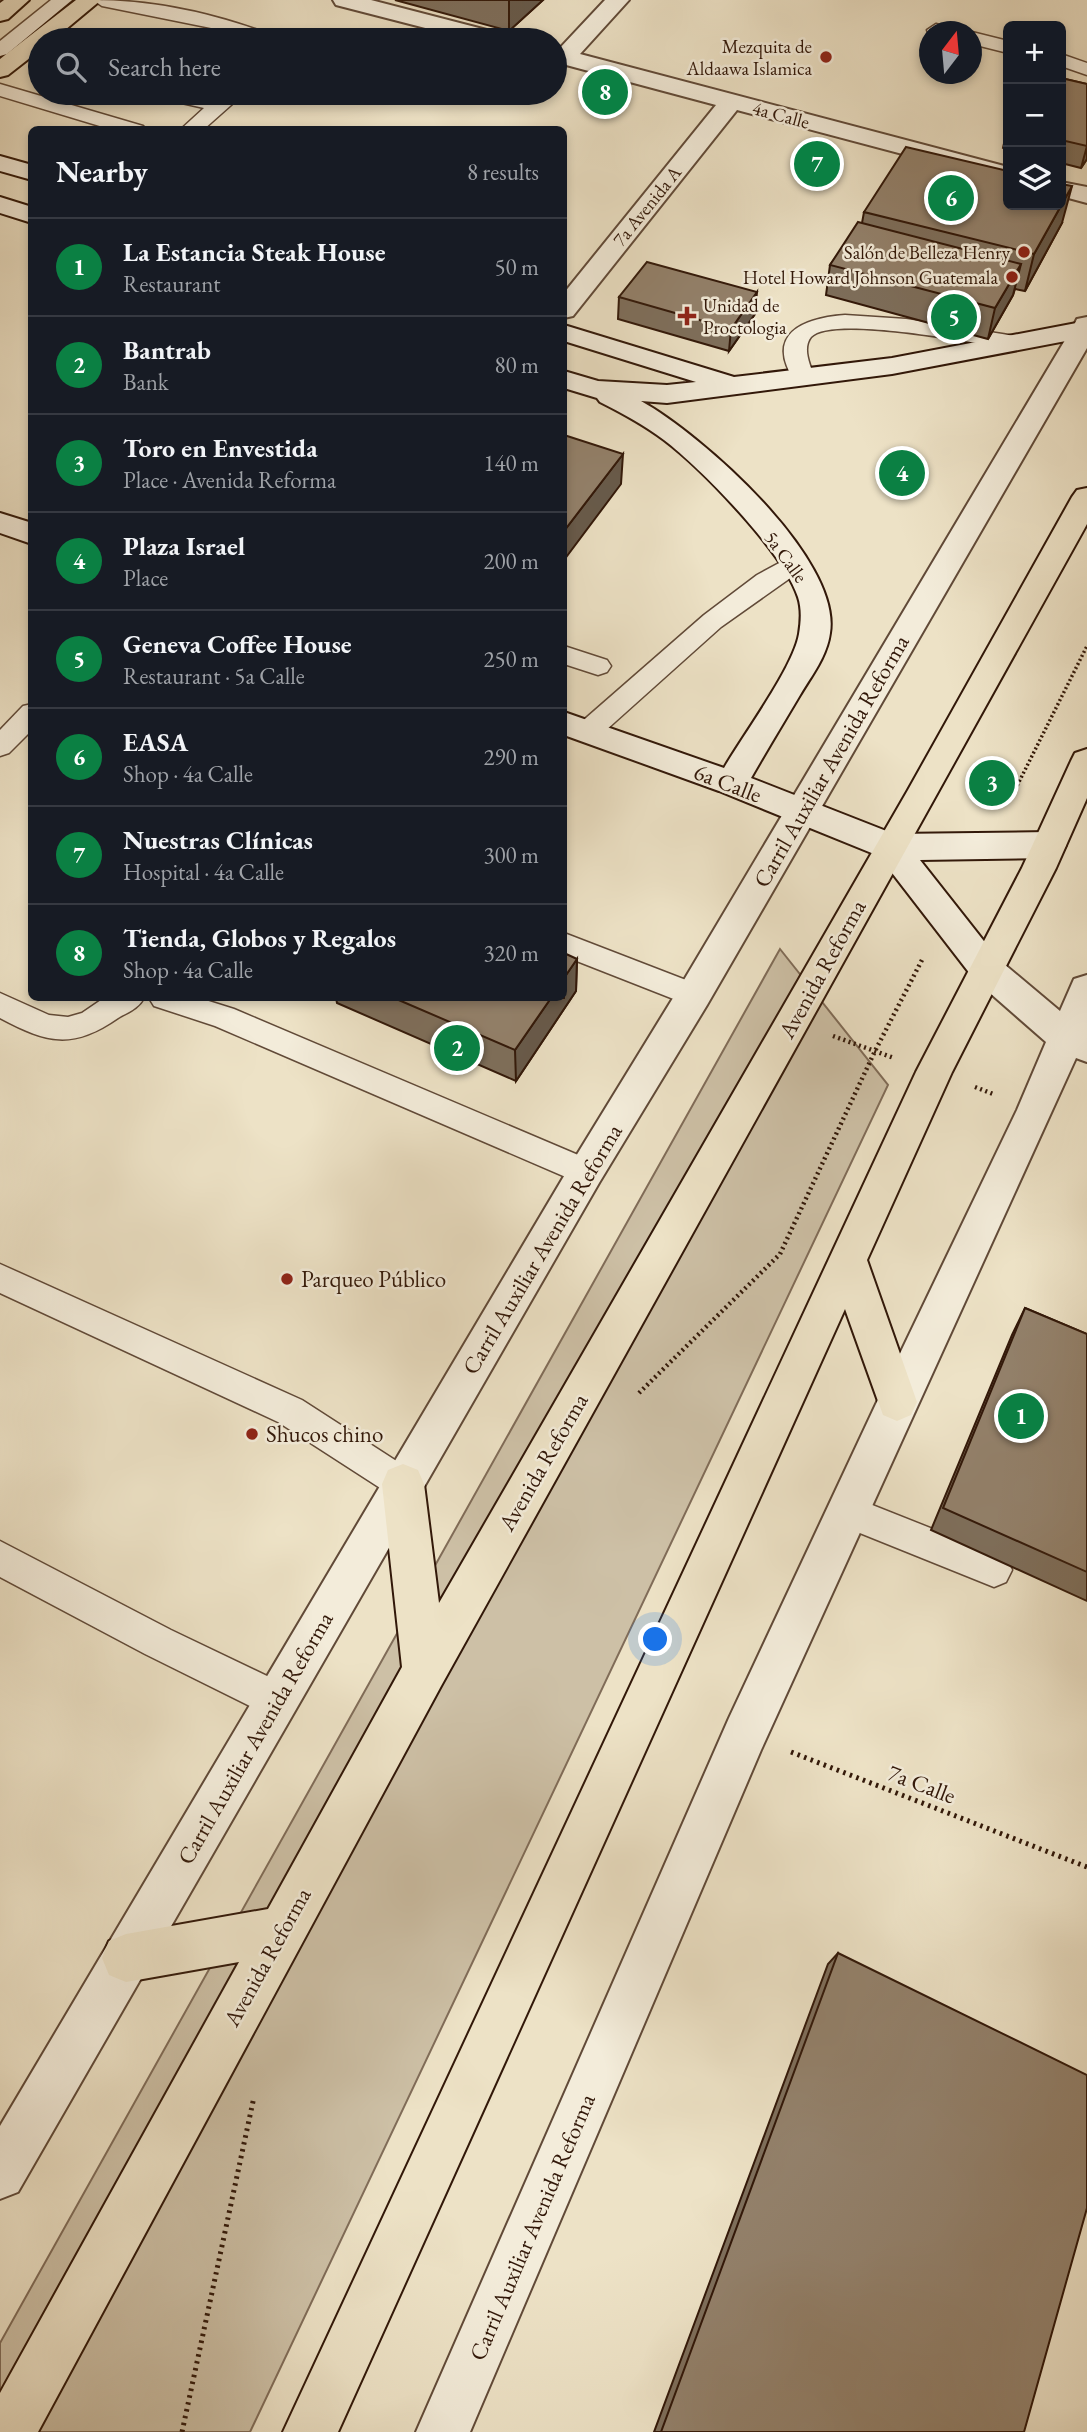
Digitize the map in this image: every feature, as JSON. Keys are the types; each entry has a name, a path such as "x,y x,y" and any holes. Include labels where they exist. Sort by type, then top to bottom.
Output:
{"main road":[{"path":"0,14 18,0"},
{"path":"54,28 90,0"},
{"path":"0,70 28,48"},
{"name":"Avenida Reforma","path":"8,2432 425,1670 1087,497"},
{"path":"310,2432 934,1072 1049,845 1087,761"},
{"path":"848,1260 897,1402"},
{"path":"403,1484 425,1670"},
{"path":"126,1958 281,1931"}],"street":[{"path":"344,0 452,28"},
{"path":"567,48 618,0"},
{"name":"4a Calle","path":"567,58 1003,174"},
{"name":"7a Avenida A","path":"567,306 731,102"},
{"path":"0,163 28,172"},
{"path":"1066,189 1087,195"},
{"path":"0,205 28,214"},
{"name":"5a Calle","path":"596,389 648,394 742,386 892,366 1086,328"},
{"name":"Carril Auxiliar Avenida Reforma","path":"0,2174 586,1172 694,995 1086,328"},
{"name":"5a Calle","path":"567,334 742,386"},
{"name":"5a Calle","path":"567,380 596,389 643,413 686,443 749,509 794,563 813,598 816,638 809,654 731,783"},
{"path":"0,523 28,533"},
{"name":"6a Calle","path":"575,727 731,783 891,847 1049,845"},
{"path":"891,847 986,969 1077,1043"},
{"name":"Carril Auxiliar Avenida Reforma","path":"443,2432 745,1734 897,1402 1036,1110 1077,1043 1087,989"}],"lane":[{"path":"0,50 63,0"},
{"path":"102,0 236,28"},
{"path":"982,41 1003,46"},
{"path":"1066,60 1087,61"},
{"path":"1066,62 1087,69"},
{"path":"0,90 28,98"},
{"path":"51,105 122,126"},
{"path":"216,105 220,106"},
{"path":"195,126 220,106"},
{"path":"804,377 795,357 797,341 806,329 822,321 852,320 1015,343"},
{"path":"575,727 752,588 794,563"},
{"path":"567,656 598,666"},
{"path":"0,746 28,717"},
{"path":"567,945 694,995"},
{"path":"0,1004 54,1030 71,1030 90,1023 121,1001"},
{"path":"173,1001 224,1017 586,1172"},
{"path":"0,1278 289,1411 403,1484"},
{"path":"847,1511 994,1570"},
{"path":"0,1558 158,1642 276,1700"}],"path":[{"path":"986,807 1017,786 1087,646"},
{"path":"634,1399 779,1254 875,1051 944,917"},
{"name":"7a Calle","path":"745,1734 1087,1867"},
{"path":"182,2432 254,2095"}],"shaded area":[{"path":"780,949 888,1085 250,2432 0,2432 0,2343"}],"building":[{"path":"1066,79 1087,84 1087,146 1066,141"},
{"path":"906,147 1003,170 1003,210 1059,210 1034,254 864,212"},
{"path":"1066,185 1072,186 1066,197"},
{"path":"858,222 1021,264 995,308 830,265"},
{"path":"647,262 757,292 731,329 619,297"},
{"path":"567,436 623,454 567,527"},
{"path":"567,954 577,959 567,974"},
{"path":"401,1001 549,1001 515,1050"},
{"path":"1025,1308 1087,1334 1087,1572 943,1508"},
{"path":"838,1953 1087,2075 1087,2208 1024,2432 661,2432"}],"place":[{"name":"Mezquita de Aldaawa Islamica","path":"826,57"},
{"name":"Tienda, Globos y Regalos","path":"605,92"},
{"name":"Nuestras Clínicas","path":"817,164"},
{"name":"EASA","path":"951,198"},
{"name":"Salón de Belleza Henry","path":"1024,252"},
{"name":"Hotel Howard Johnson Guatemala","path":"1012,277"},
{"name":"Unidad de Proctologia","path":"687,316"},
{"name":"Geneva Coffee House","path":"954,317"},
{"name":"Plaza Israel","path":"902,473"},
{"name":"Toro en Envestida","path":"992,783"},
{"name":"Bantrab","path":"457,1048"},
{"name":"Parqueo Público","path":"287,1279"},
{"name":"La Estancia Steak House","path":"1021,1416"},
{"name":"Shucos chino","path":"252,1434"}]}
